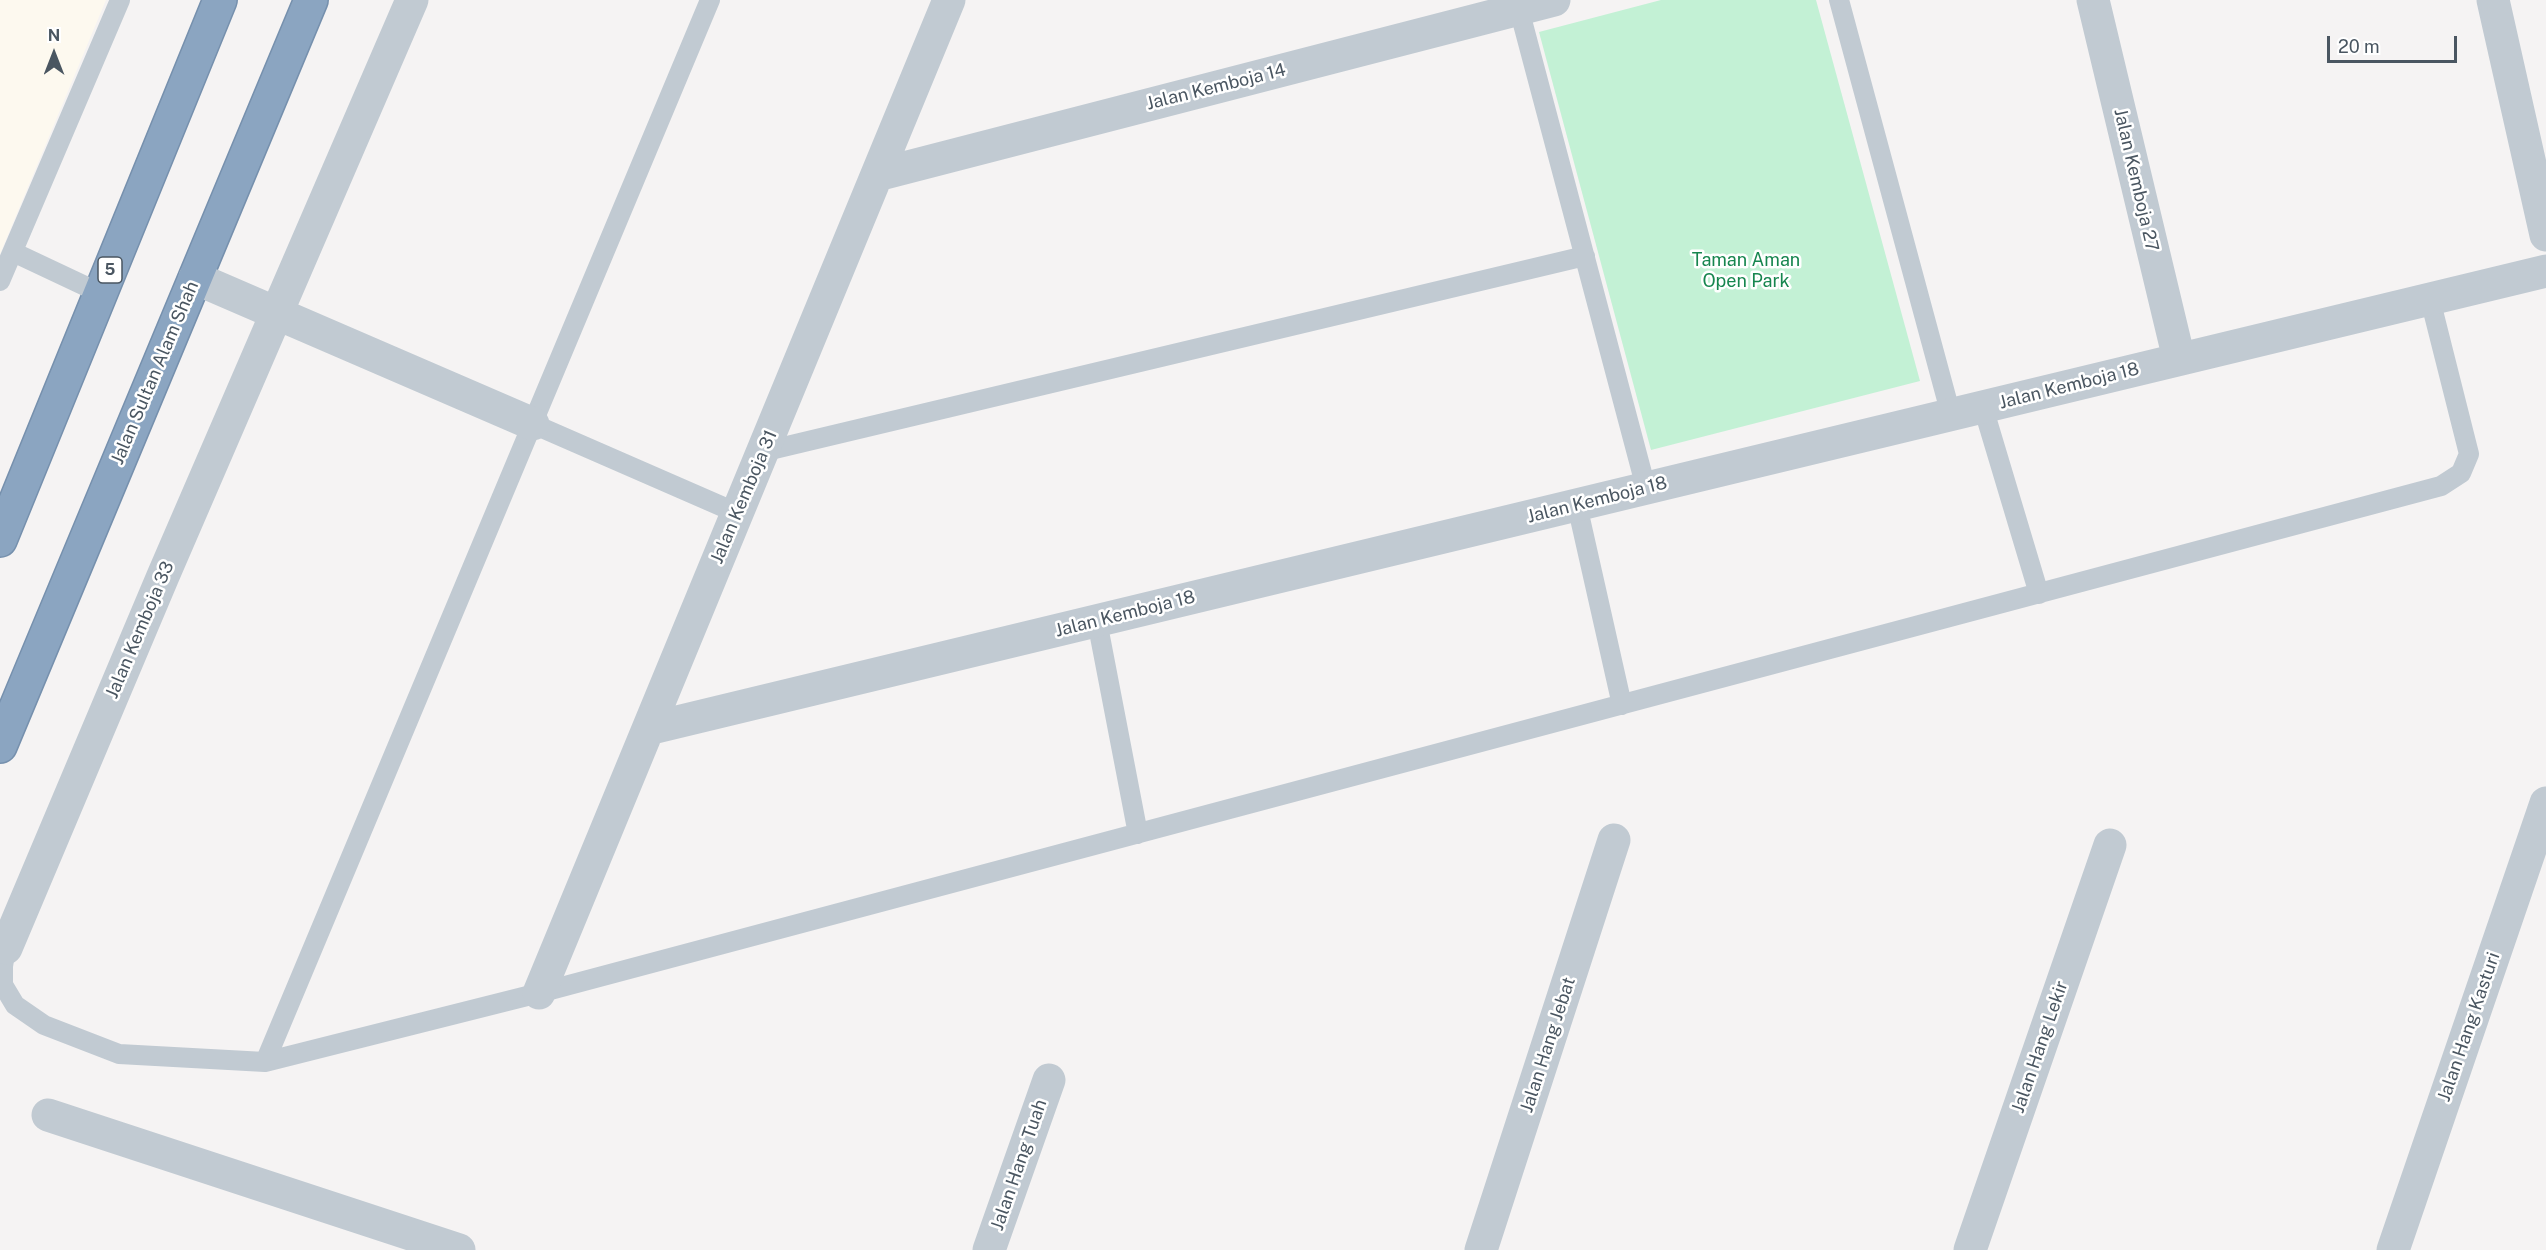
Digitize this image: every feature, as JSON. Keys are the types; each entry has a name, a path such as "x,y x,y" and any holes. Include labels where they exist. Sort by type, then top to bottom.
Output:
{"highway":[{"name":"5","path":"0,540 12,487 100,294 220,0"},
{"name":"Jalan Sultan Alam Shah","path":"0,746 311,0"}],"street":[{"name":"Jalan Kemboja 33","path":"6,948 412,0"},
{"name":"Jalan Kemboja 31","path":"539,993 949,0"},
{"name":"Jalan Kemboja 14","path":"877,175 1554,0"},
{"name":"Jalan Kemboja 27","path":"2093,0 2179,360"},
{"path":"2493,0 2546,235"},
{"name":"Jalan Kemboja 18","path":"648,729 2546,271"},
{"path":"195,278 533,424"},
{"name":"Jalan Hang Kasturi","path":"2392,1250 2546,803"},
{"name":"Jalan Hang Jebat","path":"1481,1250 1614,840"},
{"name":"Jalan Hang Lekir","path":"1970,1250 2109,845"},
{"name":"Jalan Hang Tuah","path":"990,1250 1049,1080"},
{"path":"48,1115 459,1250"}],"lane":[{"path":"0,281 120,0"},
{"path":"265,1062 710,0"},
{"path":"1839,0 1951,415"},
{"path":"1519,9 1646,488"},
{"path":"13,252 100,294"},
{"path":"762,452 1585,256"},
{"path":"6,948 3,985 15,1005 44,1025 118,1054 265,1062 539,993 2039,594 2441,486 2461,473 2469,454 2430,298"},
{"path":"1983,407 2039,594"},
{"path":"533,424 737,513"},
{"path":"1577,505 1622,705"},
{"path":"1096,621 1138,834"}],"shaded area":[{"path":"0,0 106,0 0,254"}],"green space":[{"name":"Taman Aman Open Park","path":"1661,0 1816,0 1920,381 1651,450 1539,32"}]}
